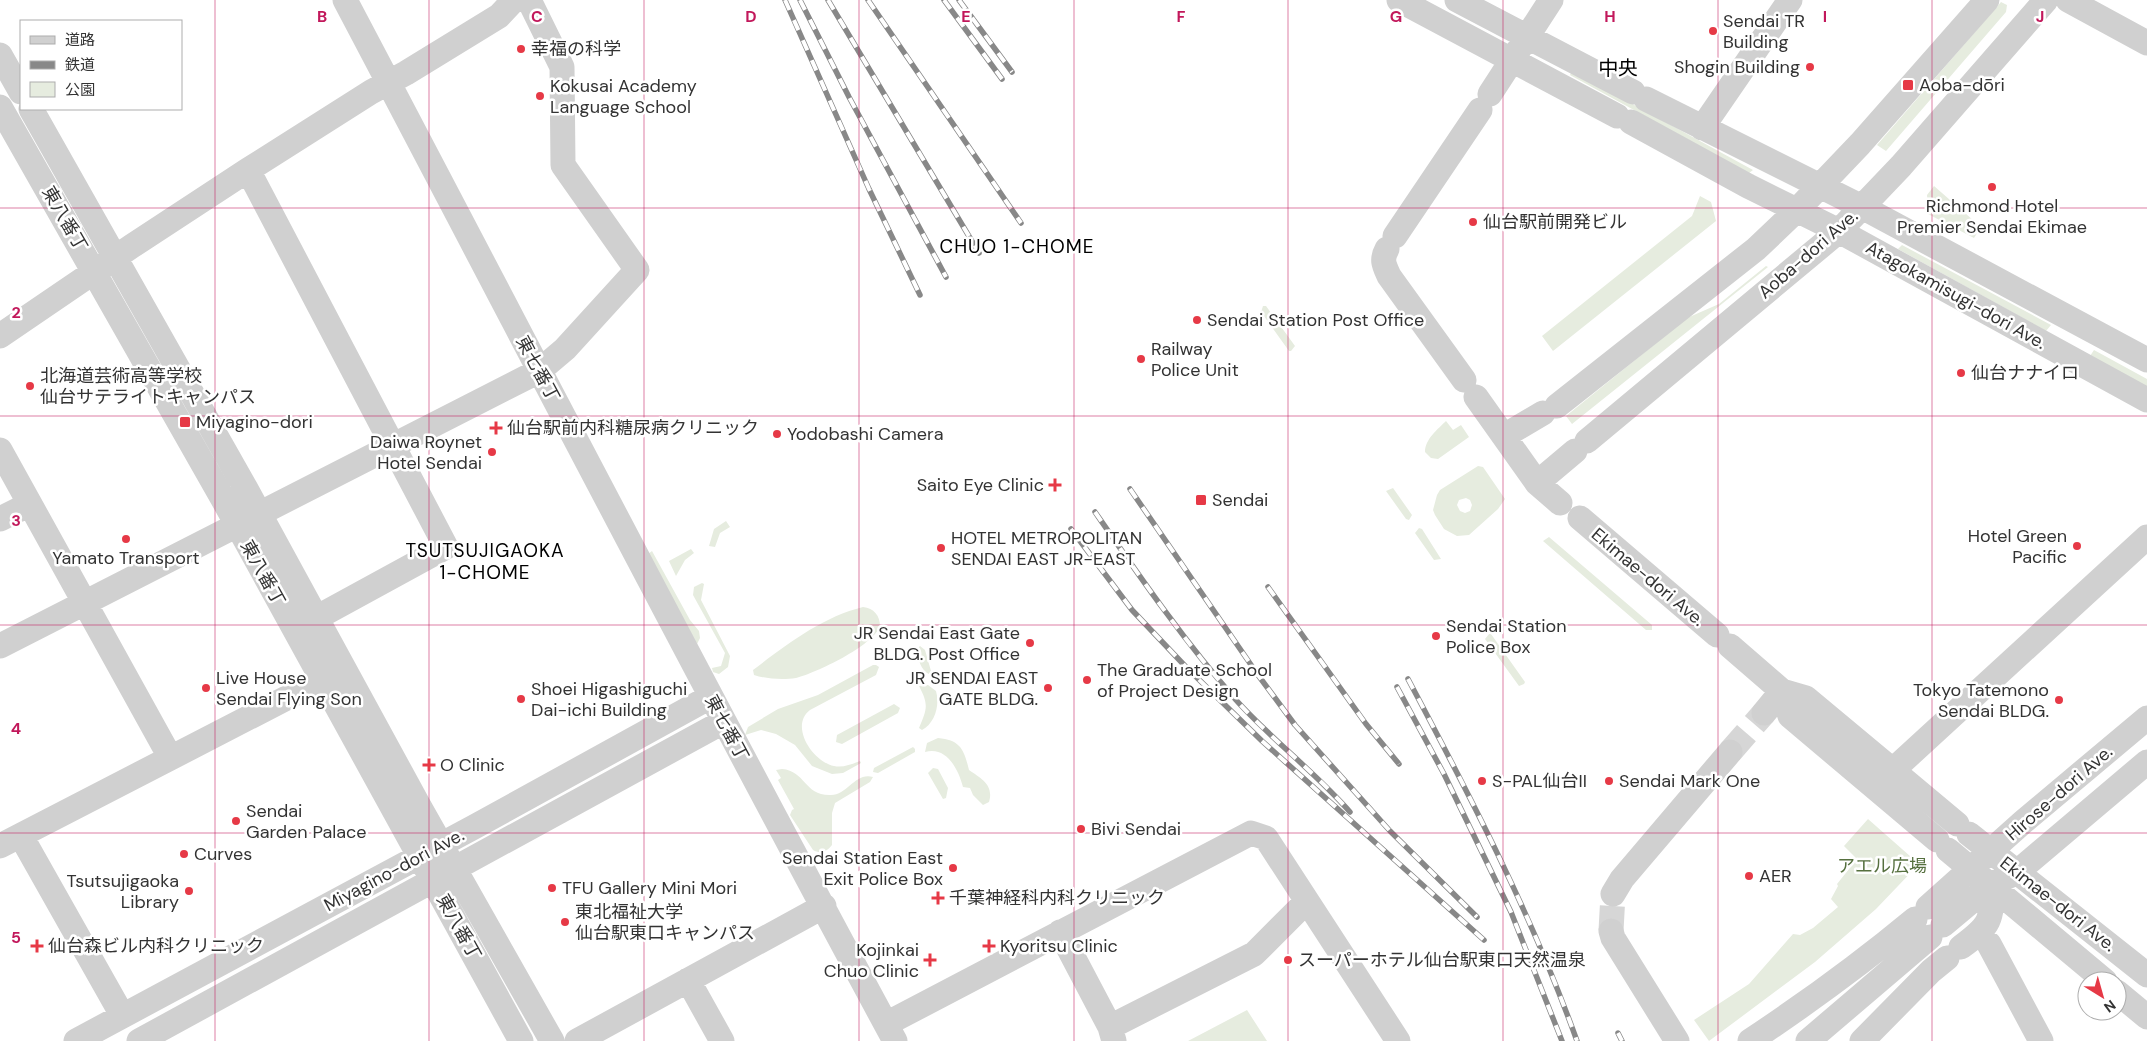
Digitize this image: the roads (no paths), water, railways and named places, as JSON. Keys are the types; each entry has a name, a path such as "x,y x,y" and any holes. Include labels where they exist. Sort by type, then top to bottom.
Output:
{"street":[{"name":"東七番丁","path":"345,0 723,722 776,816 891,1033"},
{"path":"0,336 248,170 371,92 499,16 514,0"},
{"path":"0,646 539,371 565,349 637,270 563,165 562,67 529,0"},
{"name":"Atagokamisugi-dori Ave.","path":"1399,0 1748,186 1798,209 2147,400"},
{"name":"Atagokamisugi-dori Ave.","path":"1457,0 1639,96 1862,207 2147,360"},
{"path":"1551,0 1391,242 1383,257 1384,265 1390,276 1537,483 1560,502"},
{"path":"1702,128 1790,0"},
{"path":"1504,436 1550,410 1756,249 1798,209 1860,144 1987,0"},
{"name":"Aoba-dori Ave.","path":"1537,483 1839,231 2046,0"},
{"path":"2068,0 2147,43"},
{"path":"0,55 20,90"},
{"name":"東八番丁","path":"0,107 238,526 322,680 443,874 552,1041"},
{"name":"東八番丁","path":"32,110 260,514 344,668 430,851"},
{"path":"248,170 446,547 316,618"},
{"path":"0,450 170,757"},
{"path":"0,519 30,504"},
{"name":"Ekimae-dori Ave.","path":"1580,518 1782,691 1806,698 2016,873 2144,969"},
{"path":"1893,770 2147,537"},
{"path":"122,1016 10,841 344,668"},
{"path":"1764,712 1782,691"},
{"name":"Ekimae-dori Ave.","path":"1782,691 1790,716 2093,971"},
{"name":"Miyagino-dori Ave.","path":"76,1041 430,851 710,697"},
{"name":"Hirose-dori Ave.","path":"1929,922 1972,869 2023,822 2147,718"},
{"name":"Miyagino-dori Ave.","path":"139,1041 723,722"},
{"path":"1613,894 1622,880 1730,752"},
{"name":"Hirose-dori Ave.","path":"1929,922 1992,884 2016,873 2147,762"},
{"path":"891,1033 1060,932 1251,833 1266,838 1391,1038"},
{"name":"東八番丁","path":"443,874 521,1041"},
{"path":"1862,1041 1931,971 1972,944 1990,916 1992,884"},
{"path":"1060,932 1112,1034 1254,954 1306,902"},
{"path":"577,1041 824,906"},
{"path":"1750,1041 1798,1009 1878,950 1929,922"},
{"path":"1812,1038 1929,922"},
{"path":"1611,931 1613,938 1677,1041"},
{"path":"1972,944 2041,1041"},
{"path":"688,980 722,1041"},
{"path":"2127,1000 2147,1017"}],"tunnel":[{"path":"1730,752 1764,713"},
{"path":"1611,931 1613,894"}],"railway":[{"path":"785,0 869,189 920,295"},
{"path":"800,0 849,97 946,277"},
{"path":"828,0 979,253"},
{"path":"868,0 1021,223"},
{"path":"944,0 1002,79"},
{"path":"959,0 1012,72"},
{"path":"1130,489 1258,675 1295,725 1390,831 1477,917"},
{"path":"1095,512 1163,608 1217,678 1250,715 1337,797 1350,812"},
{"path":"1071,529 1132,610 1186,667 1262,741 1484,940"},
{"path":"1268,587 1366,724 1399,764"},
{"path":"1408,679 1499,857 1540,948 1577,1041"},
{"path":"1397,687 1444,774 1511,912 1562,1041"},
{"path":"1618,1033 1622,1041"}],"place":[{"name":"Sendai TR Building","path":"1713,31"},
{"name":"幸福の科学","path":"521,49"},
{"name":"Shogin Building","path":"1810,67"},
{"name":"Aoba-dōri","path":"1908,85"},
{"name":"Kokusai Academy Language School","path":"540,96"},
{"name":"Richmond Hotel Premier Sendai Ekimae","path":"1992,187"},
{"name":"仙台駅前開発ビル","path":"1473,222"},
{"name":"Sendai Station Post Office","path":"1197,320"},
{"name":"Railway Police Unit","path":"1141,359"},
{"name":"仙台ナナイロ","path":"1961,373"},
{"name":"北海道芸術高等学校 仙台サテライトキャンパス","path":"30,386"},
{"name":"Miyagino-dori","path":"185,422"},
{"name":"仙台駅前内科糖尿病クリニック","path":"496,428"},
{"name":"Yodobashi Camera","path":"777,434"},
{"name":"Daiwa Roynet Hotel Sendai","path":"492,452"},
{"name":"Saito Eye Clinic","path":"1055,485"},
{"name":"Sendai","path":"1201,500"},
{"name":"Yamato Transport","path":"126,539"},
{"name":"Hotel Green Pacific","path":"2077,546"},
{"name":"HOTEL METROPOLITAN SENDAI EAST JR-EAST","path":"941,548"},
{"name":"Sendai Station Police Box","path":"1436,636"},
{"name":"JR Sendai East Gate BLDG. Post Office","path":"1030,643"},
{"name":"The Graduate School of Project Design","path":"1087,680"},
{"name":"Live House Sendai Flying Son","path":"206,688"},
{"name":"JR SENDAI EAST GATE BLDG.","path":"1048,688"},
{"name":"Shoei Higashiguchi Dai-ichi Building","path":"521,699"},
{"name":"Tokyo Tatemono Sendai BLDG.","path":"2059,700"},
{"name":"O Clinic","path":"429,765"},
{"name":"S-PAL仙台II","path":"1482,781"},
{"name":"Sendai Mark One","path":"1609,781"},
{"name":"Sendai Garden Palace","path":"236,821"},
{"name":"Bivi Sendai","path":"1081,829"},
{"name":"Curves","path":"184,854"},
{"name":"Sendai Station East Exit Police Box","path":"953,868"},
{"name":"AER","path":"1749,876"},
{"name":"TFU Gallery Mini Mori","path":"552,888"},
{"name":"Tsutsujigaoka Library","path":"189,891"},
{"name":"千葉神経科内科クリニック","path":"938,898"},
{"name":"東北福祉大学 仙台駅東口キャンパス","path":"565,922"},
{"name":"仙台森ビル内科クリニック","path":"37,946"},
{"name":"Kyoritsu Clinic","path":"989,946"},
{"name":"Kojinkai Chuo Clinic","path":"930,960"},
{"name":"スーパーホテル仙台駅東口天然温泉","path":"1288,960"}],"district":[{"name":"中央","path":"1618,68"},
{"name":"CHUO 1-CHOME","path":"1017,246"},
{"name":"TSUTSUJIGAOKA 1-CHOME","path":"485,561"}],"park label":[{"name":"アエル広場","path":"1882,866"}]}
